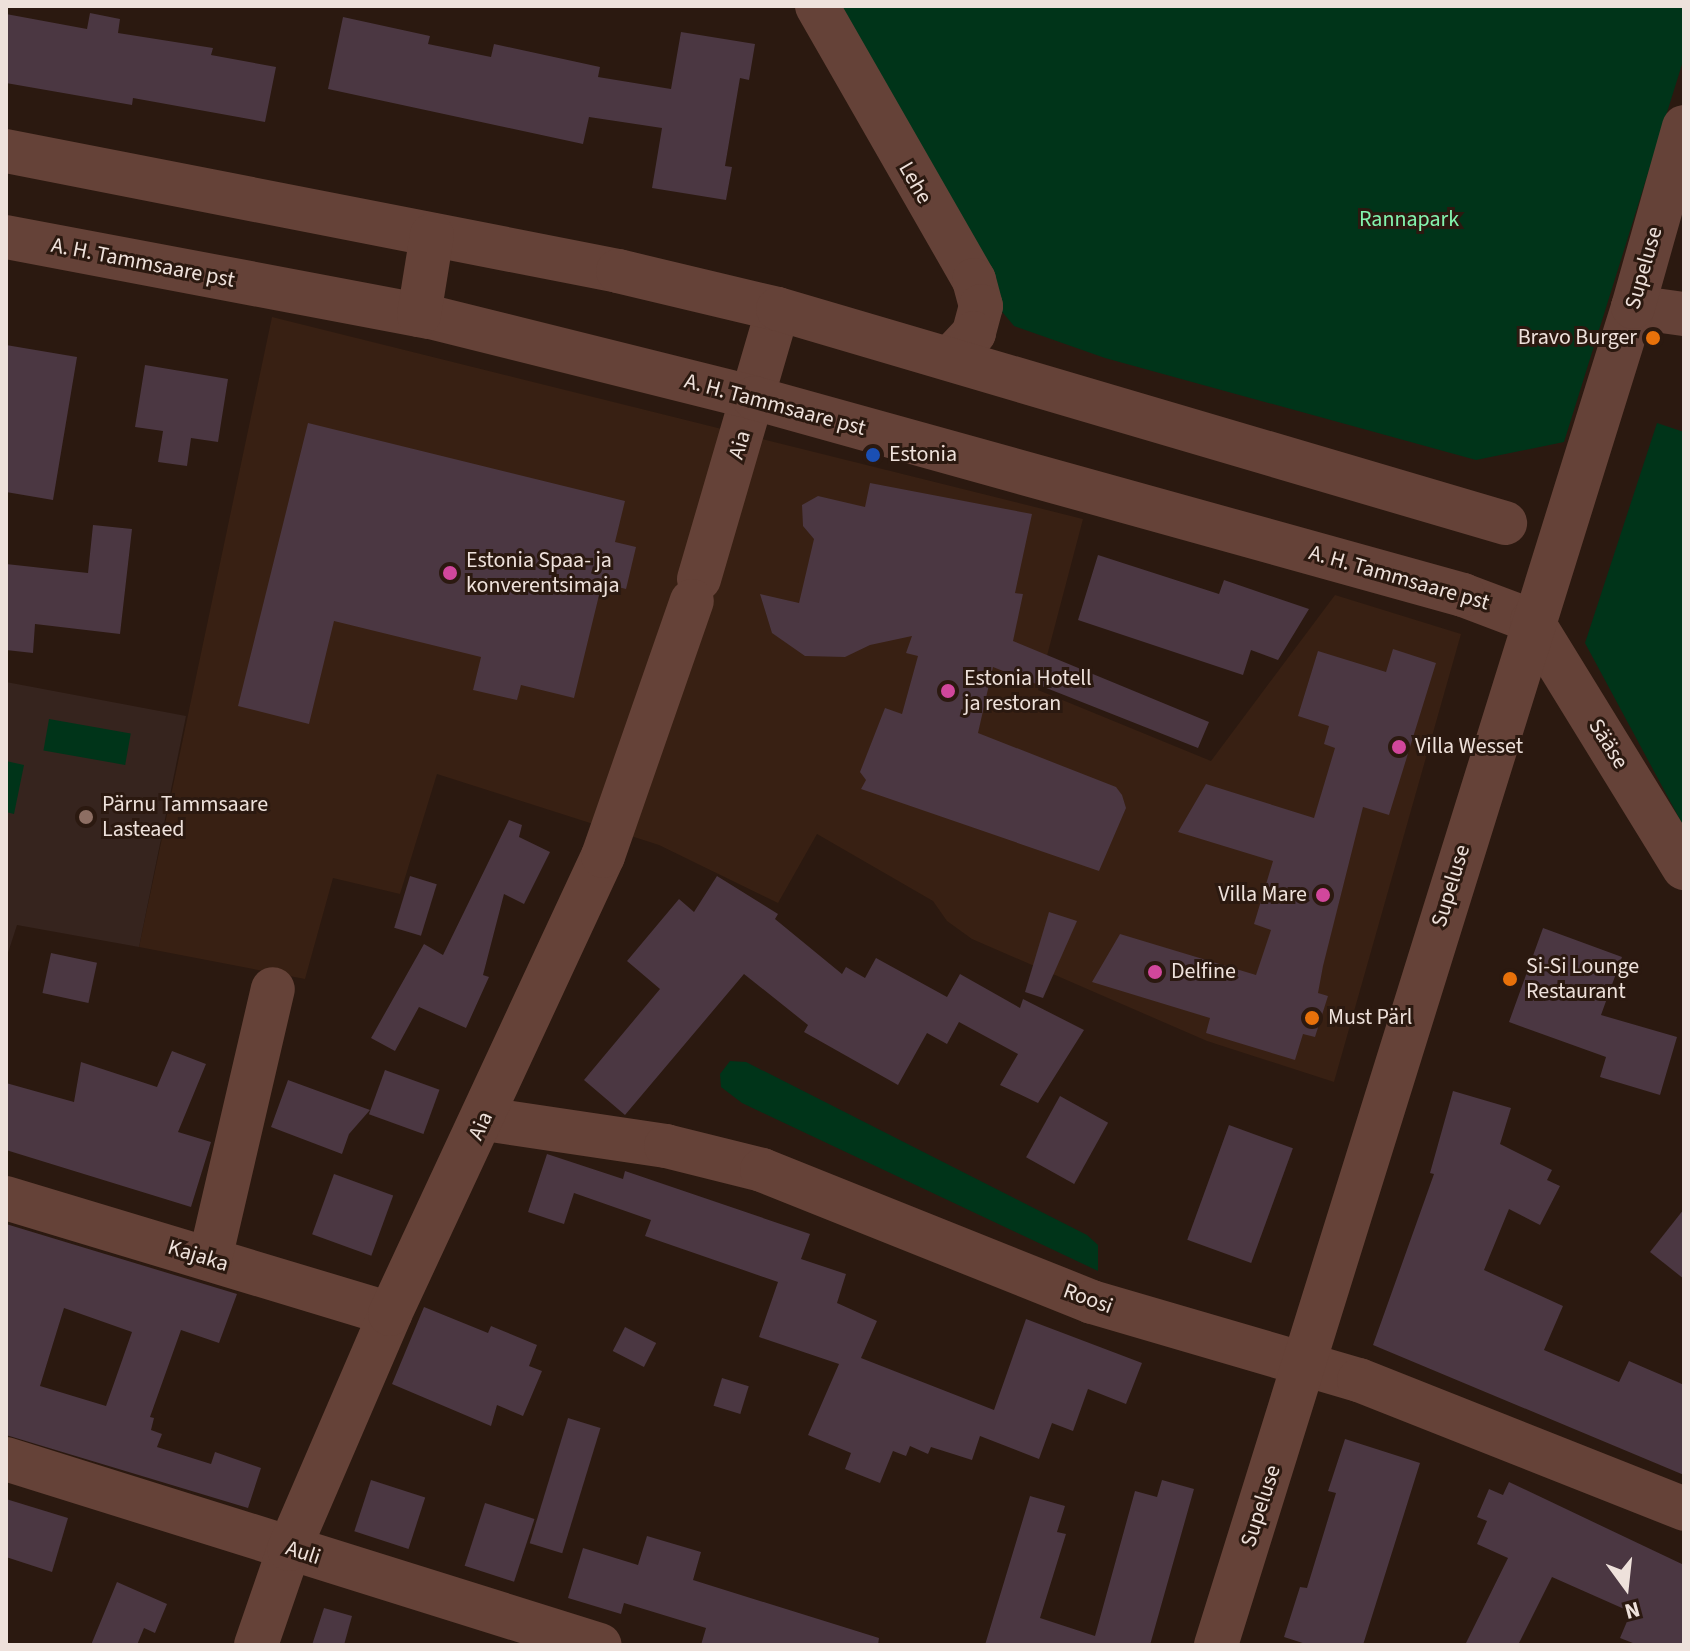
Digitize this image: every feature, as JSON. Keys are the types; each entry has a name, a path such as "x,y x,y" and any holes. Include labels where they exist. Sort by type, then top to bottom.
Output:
{"street":[{"name":"Lehe","path":"817,6 974,280 981,306 974,333 951,358"},
{"name":"Supeluse","path":"1216,1645 1306,1365 1558,537 1633,307 1684,127"},
{"path":"6,151 618,271 778,309 1558,537"},
{"path":"419,315 432,235"},
{"name":"A. H. Tammsaare pst","path":"6,237 419,315 754,398 1463,595 1532,621"},
{"path":"1633,307 1684,314"},
{"name":"Aia","path":"256,1645 289,1549 390,1314 485,1119 603,856 696,590 778,309"},
{"name":"Sääse","path":"1532,621 1684,868"},
{"path":"210,1259 273,989"},
{"name":"Roosi","path":"485,1119 666,1146 762,1170 1092,1302 1359,1380 1684,1509"},
{"name":"Kajaka","path":"6,1198 390,1314"},
{"name":"Auli","path":"6,1459 600,1645"}],"shaded area":[{"path":"272,317 1083,519 1038,690 1211,761 1335,595 1461,634 1334,1082 1207,1041 972,939 947,921 933,901 817,834 778,903 659,845 437,774 400,894 333,878 305,979 139,947"},
{"name":"Pärnu Tammsaare Lasteaed","path":"6,682 186,716 139,947 17,925 6,959"}],"green space":[{"name":"Rannapark","path":"832,6 1684,6 1684,58 1564,442 1476,460 1105,358 1014,326 998,307"},
{"path":"1657,423 1684,432 1684,827 1585,643"},
{"path":"49,719 131,733 125,765 43,751"},
{"path":"6,761 24,765 14,814 6,812"},
{"path":"730,1061 746,1062 1087,1235 1098,1245 1098,1271 742,1103 721,1087 720,1074"}],"building":[{"path":"90,13 120,19 118,33 213,48 211,55 276,67 265,122 133,98 132,105 6,83 6,14 87,29"},
{"path":"343,17 430,36 428,44 491,57 494,44 600,67 598,77 671,89 681,32 755,44 749,80 740,78 725,166 732,167 726,200 652,188 662,128 589,117 583,144 328,89"},
{"path":"6,345 77,357 53,500 6,492"},
{"path":"145,365 228,379 218,442 191,438 187,466 158,462 163,431 135,427"},
{"name":"Estonia Spaa- ja konverentsimaja","path":"308,423 625,501 615,542 636,547 626,589 602,583 574,698 521,685 517,700 473,690 481,657 334,621 309,724 238,706"},
{"name":"Estonia Hotell ja restoran","path":"870,483 1032,514 1015,593 1023,594 1013,641 1209,722 1198,748 993,667 978,733 1116,787 1122,795 1126,808 1099,871 861,789 866,780 860,772 885,708 902,714 918,656 906,653 912,636 870,645 845,657 805,656 772,633 760,594 799,603 814,539 803,526 802,505 818,496 865,507"},
{"path":"93,525 132,529 120,634 35,624 33,653 6,650 6,564 88,573"},
{"path":"1098,555 1219,594 1224,580 1309,609 1278,660 1251,650 1243,675 1078,620"},
{"path":"1393,649 1436,663 1389,815 1363,807 1318,993 1328,996 1315,1037 1303,1034 1295,1060 1206,1033 1210,1018 1092,982 1120,934 1256,975 1271,930 1254,924 1273,861 1178,832 1206,784 1314,818 1335,748 1324,744 1329,726 1298,716 1318,651 1386,672"},
{"path":"509,820 522,825 519,837 550,852 524,904 504,894 483,975 489,977 466,1028 419,1007 395,1051 371,1038 424,944 443,955"},
{"path":"410,876 437,884 421,936 394,928"},
{"path":"717,876 778,914 775,919 842,974 846,967 865,978 876,958 947,997 960,974 1020,1008 1023,999 1084,1030 1038,1103 1000,1085 1018,1054 959,1022 947,1044 927,1033 898,1085 804,1032 808,1025 744,974 625,1115 584,1080 660,989 627,961 679,899 694,912"},
{"path":"1049,912 1077,921 1043,998 1025,992"},
{"path":"1543,928 1622,957 1601,1015 1677,1037 1660,1095 1600,1077 1606,1057 1509,1022"},
{"path":"51,953 97,963 88,1003 42,993"},
{"path":"172,1051 206,1064 178,1132 211,1142 191,1207 6,1150 6,1083 74,1102 81,1062 157,1087"},
{"path":"385,1070 440,1090 423,1134 369,1114"},
{"path":"288,1080 370,1110 349,1134 342,1154 271,1127"},
{"path":"1453,1091 1511,1108 1500,1144 1552,1170 1547,1180 1560,1186 1540,1225 1509,1209 1484,1270 1563,1306 1544,1350 1619,1382 1629,1361 1684,1385 1684,1475 1373,1345 1434,1174 1430,1173"},
{"path":"1060,1096 1108,1123 1074,1184 1026,1157"},
{"path":"1229,1125 1293,1148 1251,1263 1187,1240"},
{"path":"547,1154 623,1179 625,1171 810,1234 801,1259 846,1274 837,1303 877,1321 861,1358 994,1410 1026,1319 1142,1363 1126,1404 1088,1389 1073,1431 1052,1423 1039,1459 980,1436 972,1460 931,1447 928,1454 910,1446 906,1456 893,1451 880,1483 845,1469 851,1453 808,1435 839,1364 759,1337 778,1282 645,1236 651,1220 574,1193 564,1224 528,1212"},
{"path":"334,1174 393,1196 371,1256 312,1234"},
{"path":"1684,1209 1684,1279 1650,1252"},
{"path":"6,1224 237,1294 219,1343 181,1330 150,1417 154,1418 151,1430 162,1434 157,1447 211,1464 215,1452 261,1468 248,1508 6,1435","holes":["64,1308 132,1332 106,1406 40,1386"]},
{"path":"424,1307 488,1333 491,1326 537,1345 529,1366 542,1371 523,1416 497,1405 491,1426 392,1384"},
{"path":"625,1327 656,1343 644,1367 613,1351"},
{"path":"722,1378 749,1386 740,1414 714,1406"},
{"path":"568,1418 601,1428 562,1553 530,1543"},
{"path":"1345,1439 1420,1463 1363,1645 1309,1645 1284,1637 1300,1587 1307,1588 1336,1493 1328,1491"},
{"path":"371,1480 425,1498 409,1549 354,1531"},
{"path":"1162,1480 1194,1489 1150,1645 985,1645 1030,1496 1065,1506 1057,1532 1066,1534 1040,1618 1095,1636 1135,1491 1157,1497"},
{"path":"1509,1482 1684,1565 1684,1645 1638,1645 1620,1638 1631,1612 1552,1577 1518,1645 1465,1645 1508,1558 1477,1544 1487,1521 1477,1517 1489,1489 1503,1495"},
{"path":"6,1499 68,1518 52,1572 6,1557"},
{"path":"485,1503 534,1519 514,1582 465,1566"},
{"path":"647,1536 701,1552 693,1580 879,1638 878,1645 701,1645 706,1628 624,1603 621,1614 568,1598 583,1548 638,1565"},
{"path":"117,1582 167,1604 155,1633 144,1628 137,1645 91,1645"},
{"path":"324,1608 352,1616 344,1645 312,1645"}],"place":[{"name":"Bravo Burger","path":"1653,338"},
{"name":"Estonia","path":"873,455"},
{"name":"Estonia Spaa- ja konverentsimaja","path":"450,573"},
{"name":"Estonia Hotell ja restoran","path":"948,691"},
{"name":"Villa Wesset","path":"1399,747"},
{"name":"Pärnu Tammsaare Lasteaed","path":"86,817"},
{"name":"Villa Mare","path":"1323,895"},
{"name":"Delfine","path":"1155,972"},
{"name":"Si-Si Lounge Restaurant","path":"1510,979"},
{"name":"Must Pärl","path":"1312,1018"}]}
